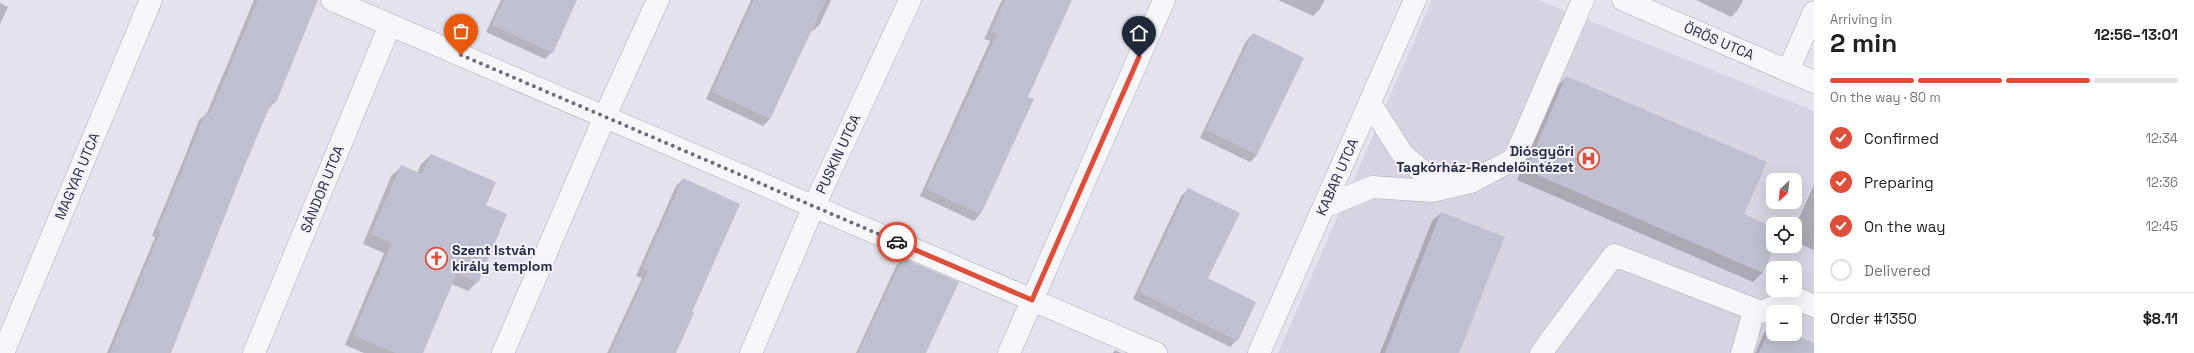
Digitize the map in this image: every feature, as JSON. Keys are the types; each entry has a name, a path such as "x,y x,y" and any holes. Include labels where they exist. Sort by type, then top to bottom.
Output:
{"street":[{"name":"MAGYAR UTCA","path":"3,353 150,0"},
{"path":"332,0 1156,353"},
{"path":"503,353 605,116 658,0"},
{"name":"PUSKIN UTCA","path":"751,353 814,206 910,0"},
{"path":"1008,353 1164,0"},
{"name":"KABAR UTCA","path":"1259,353 1415,0"},
{"path":"1324,207 1372,187 1432,191 1472,182 1514,159 1582,0"},
{"name":"ÖRÖS UTCA","path":"1623,0 1814,82"},
{"path":"1788,71 1814,12"},
{"name":"SÁNDOR UTCA","path":"254,353 390,25"},
{"path":"1370,103 1403,155 1429,177 1472,182"},
{"path":"1541,353 1614,255 1761,312"},
{"path":"1742,353 1754,315 1796,298 1814,306"}],"shaded area":[{"name":"Diósgyőri Tagkórház-Rendelőintézet","path":"1432,0 1538,0 1814,111 1814,353 1278,353"}],"building":[{"path":"258,0 318,0 276,103 272,101 243,170 171,353 110,353 161,230 158,229 206,112 210,114"},
{"path":"504,0 577,0 553,53 492,25"},
{"path":"754,0 826,0 770,119 712,92"},
{"path":"1005,0 1072,0 1028,97 1034,99 981,214 926,189 997,34 991,32"},
{"path":"1253,33 1304,58 1257,155 1206,130"},
{"path":"1566,76 1767,162 1744,214 1766,224 1766,253 1772,253 1768,261 1766,261 1766,266 1763,273 1526,170"},
{"name":"Szent István király templom","path":"431,154 496,182 486,205 507,214 478,283 457,273 423,353 395,353 353,335 392,243 371,234 401,165 422,174"},
{"path":"683,178 740,204 692,312 694,313 676,353 610,353 648,271 642,269"},
{"path":"1188,188 1240,213 1208,278 1256,302 1238,341 1139,292"},
{"path":"1441,212 1505,237 1459,353 1385,353"},
{"path":"903,258 959,282 926,353 858,353"},
{"path":"1802,337 1814,343 1814,353 1759,353 1766,338 1766,341 1802,341"}],"way so far":[{"path":"461,55 897,242"}],"place":[{"name":"Diósgyőri Tagkórház-Rendelőintézet","path":"1589,159"},
{"name":"Szent István király templom","path":"437,258"}],"route":[{"path":"897,242 1032,300 1139,57"}]}
